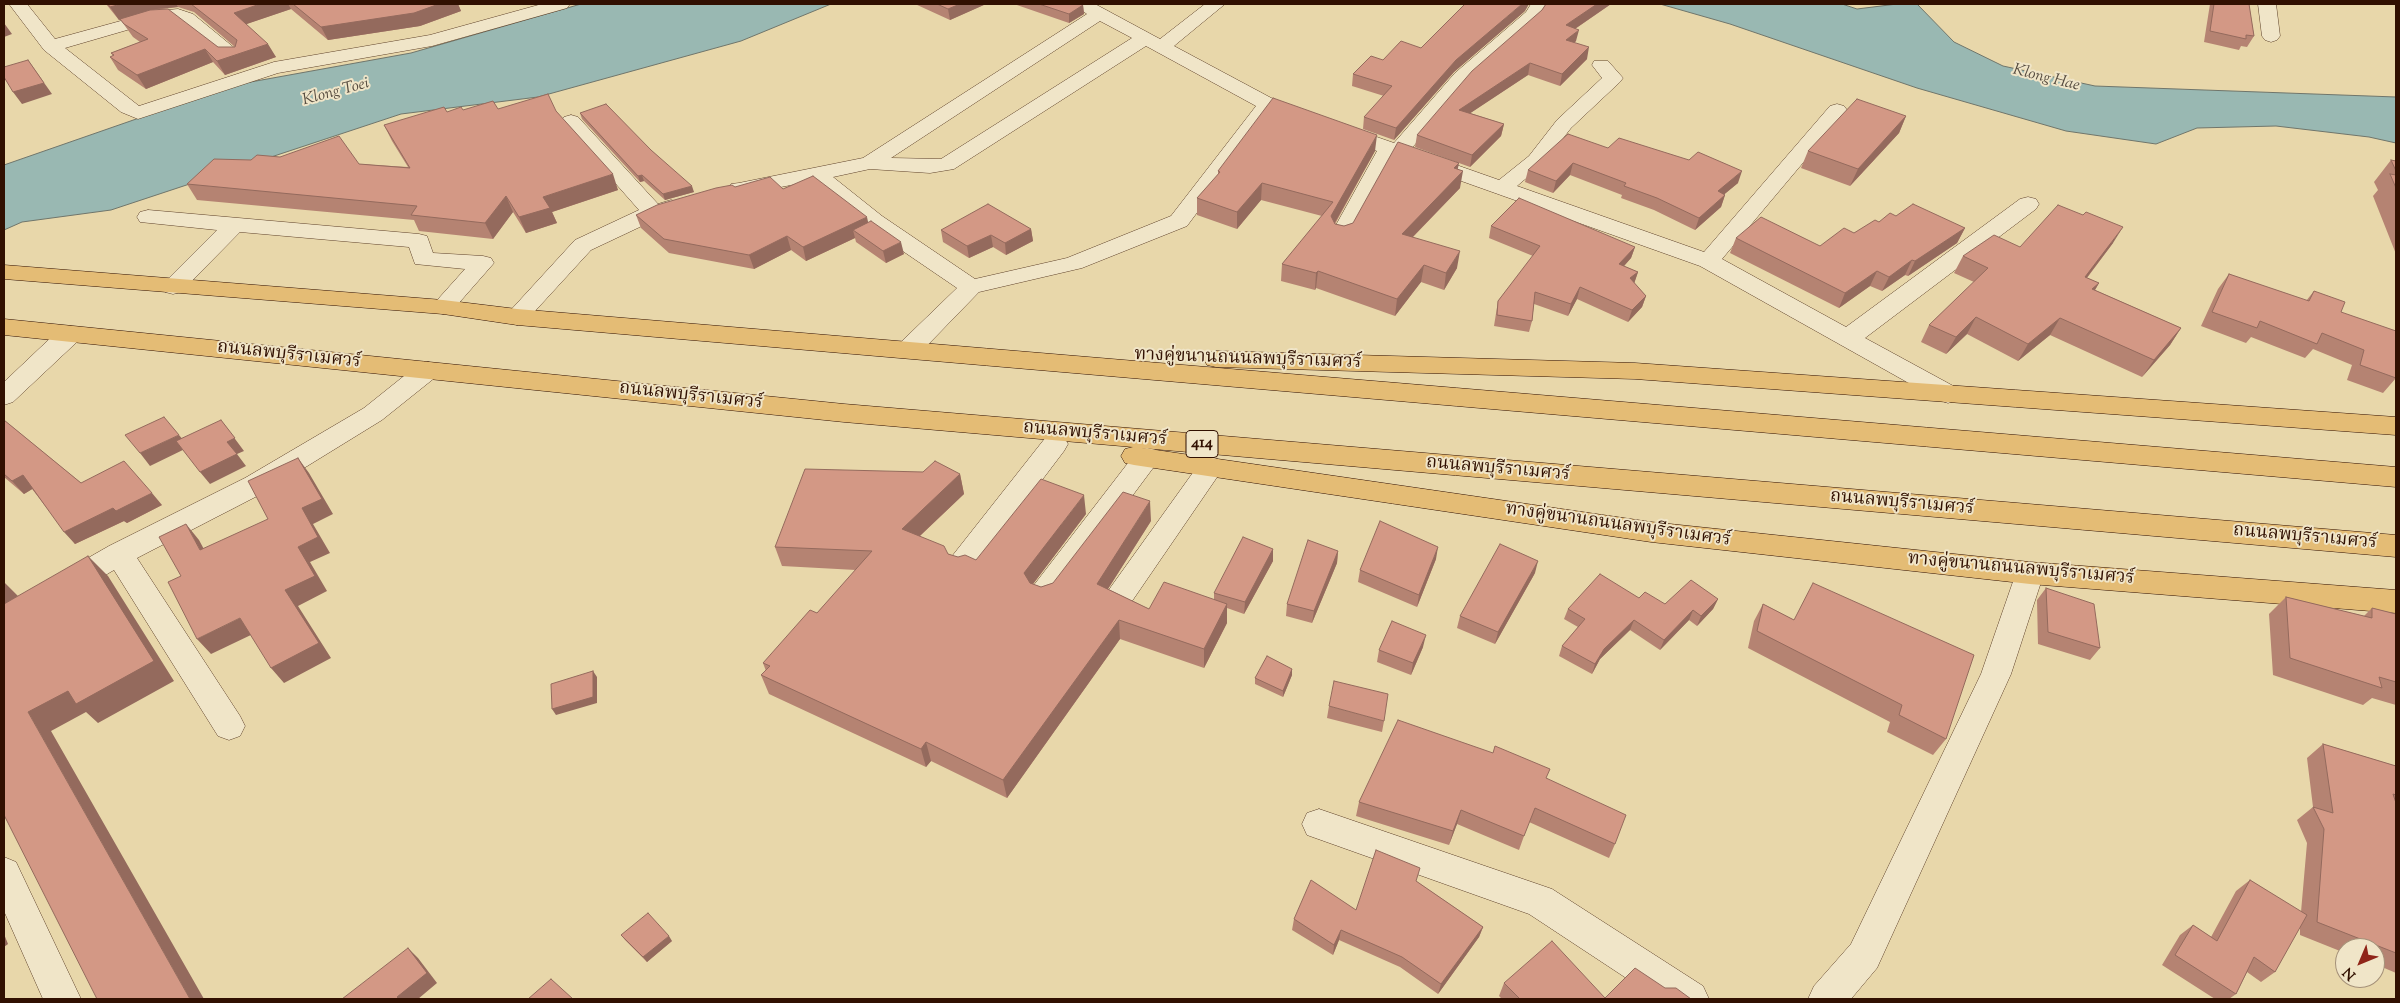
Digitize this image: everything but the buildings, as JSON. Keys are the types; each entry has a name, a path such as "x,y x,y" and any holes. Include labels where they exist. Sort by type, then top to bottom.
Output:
{"main road":[{"path":"4,272 173,287 443,307 517,316 2396,477"},
{"name":"ถนนลพบุรีราเมศวร์","path":"6,327 844,413 2396,546"},
{"name":"ทางคู่ขนานถนนลพบุรีราเมศวร์","path":"908,350 1635,372 2396,426"},
{"name":"ทางคู่ขนานถนนลพบุรีราเมศวร์","path":"844,413 1651,532 2030,573 2395,608"}],"street":[{"path":"18,4 51,46 128,108 134,112 141,113 274,68 432,40 561,4"},
{"path":"717,194 870,163 930,167 948,165 1216,4"},
{"path":"1342,234 1394,149 1462,77 1532,16 1540,4"},
{"path":"2267,4 2272,36"},
{"path":"870,163 1091,8 1268,104 1708,261 1847,340 1948,394"},
{"path":"51,46 157,16 178,14 187,18 234,55"},
{"path":"1502,188 1536,160 1564,124 1613,78 1601,66"},
{"path":"908,350 971,287 1074,263 1179,221 1268,104"},
{"path":"1708,261 1837,110"},
{"path":"571,121 653,212"},
{"path":"816,173 856,208 971,287"},
{"path":"517,316 583,245 653,212 690,201"},
{"path":"1847,340 2028,204"},
{"path":"148,217 419,241 423,258 483,263 443,307"},
{"path":"173,287 234,225"},
{"path":"4,396 70,334"},
{"path":"4,620 119,554 255,485 374,414 428,370"},
{"path":"963,563 1055,444"},
{"path":"1044,593 1147,457"},
{"path":"1118,599 1210,467"},
{"path":"119,554 229,726"},
{"path":"1827,999 1864,956 1996,674 2030,573"},
{"path":"1319,824 1540,901 1690,999"},
{"path":"4,873 62,999"}],"water":[{"name":"Klong Toei","path":"581,4 831,4 741,41 538,97 401,114 111,210 22,222 4,230 4,165 234,85 411,53"},
{"name":"Klong Hae","path":"1660,4 1842,4 1857,9 1897,4 1917,4 1954,42 2003,66 2095,86 2396,97 2396,143 2369,137 2276,126 2197,128 2156,144 2066,131 1917,88 1730,24"}]}
